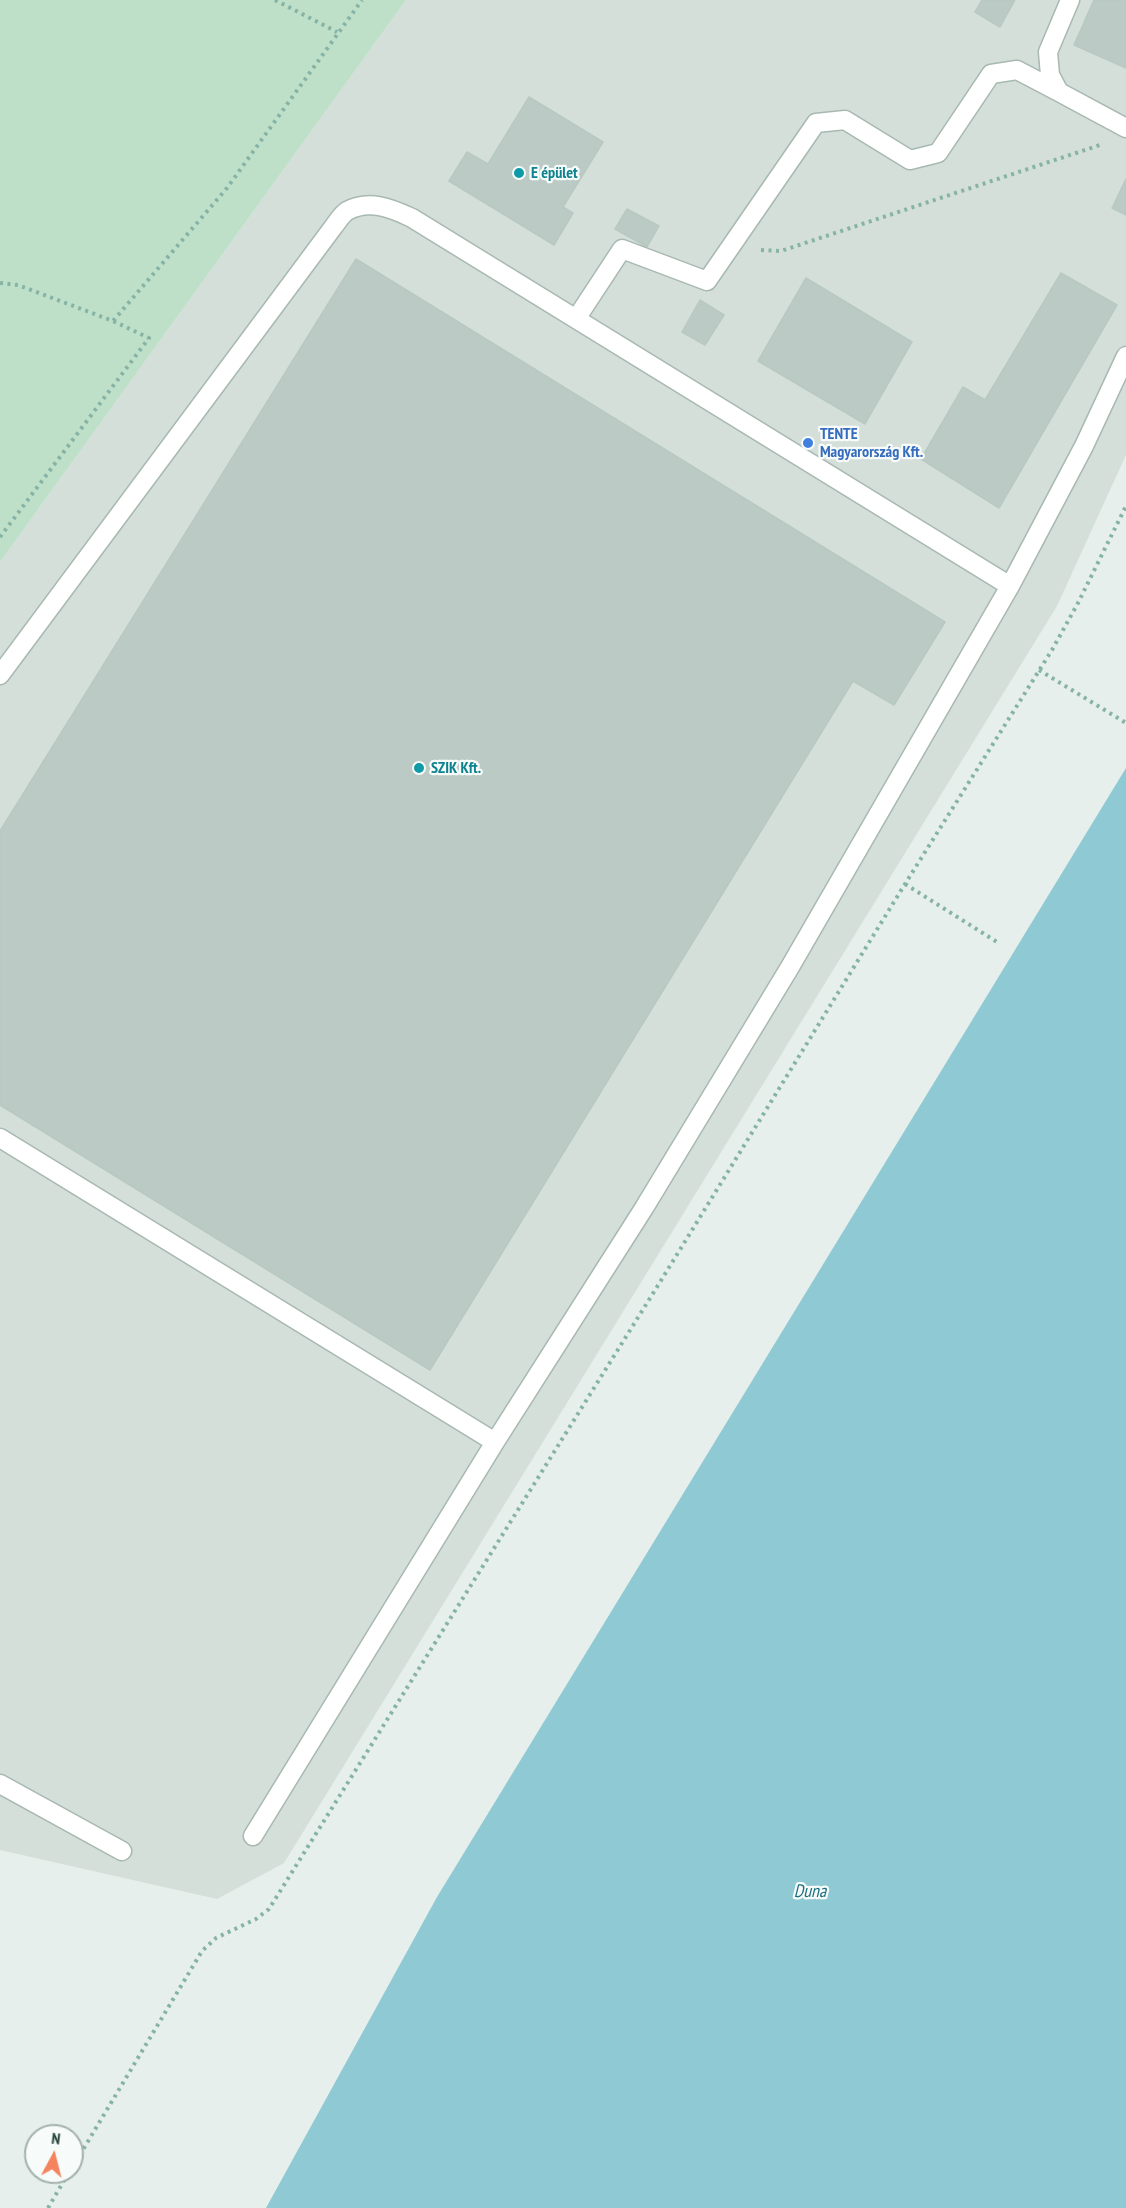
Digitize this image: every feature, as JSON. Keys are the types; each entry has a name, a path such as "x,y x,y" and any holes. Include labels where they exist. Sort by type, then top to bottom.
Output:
{"lane":[{"path":"1059,92 1050,75 1048,52 1070,0"},
{"path":"576,319 622,249 707,281 816,123 845,120 910,160 938,153 991,74 1017,70 1126,128"},
{"path":"0,675 345,211 369,205 389,207 412,218 1010,586"},
{"path":"253,1836 495,1442 644,1208 790,967 1010,586 1084,446 1126,356"},
{"path":"0,1138 495,1442"},
{"path":"0,1784 122,1851"}],"path":[{"path":"275,0 337,32"},
{"path":"113,321 227,188 362,0"},
{"path":"731,248 781,251 1104,144"},
{"path":"0,283 18,285 113,321 150,338 0,537"},
{"path":"84,2148 202,1952 216,1938 256,1919 269,1909 1039,670 1078,603 1126,506"},
{"path":"1039,670 1126,723"},
{"path":"905,884 997,942"},
{"path":"48,2208 62,2184"}],"shaded area":[{"path":"406,0 1126,0 1126,455 1057,606 284,1863 217,1899 0,1850 0,562"}],"green space":[{"path":"0,0 406,0 0,562"}],"water":[{"name":"Duna","path":"1126,768 1126,2208 266,2208 437,1897"}],"building":[{"path":"982,0 1015,0 1000,27 975,12"},
{"path":"1094,0 1126,0 1126,68 1074,45"},
{"name":"E épület","path":"529,97 603,142 563,207 573,213 554,245 449,181 467,152 488,164"},
{"path":"1126,179 1126,215 1112,208"},
{"path":"627,209 659,226 647,247 615,229"},
{"name":"SZIK Kft.","path":"356,259 945,622 894,705 853,681 430,1370 0,1105 0,831"},
{"path":"1061,273 1117,305 999,508 921,459 963,387 985,400"},
{"path":"806,278 912,342 865,424 758,361"},
{"path":"700,300 724,315 705,345 682,332"}],"place":[{"name":"E épület","path":"519,173"},
{"name":"TENTE Magyarország Kft.","path":"808,443"},
{"name":"SZIK Kft.","path":"419,768"}]}
